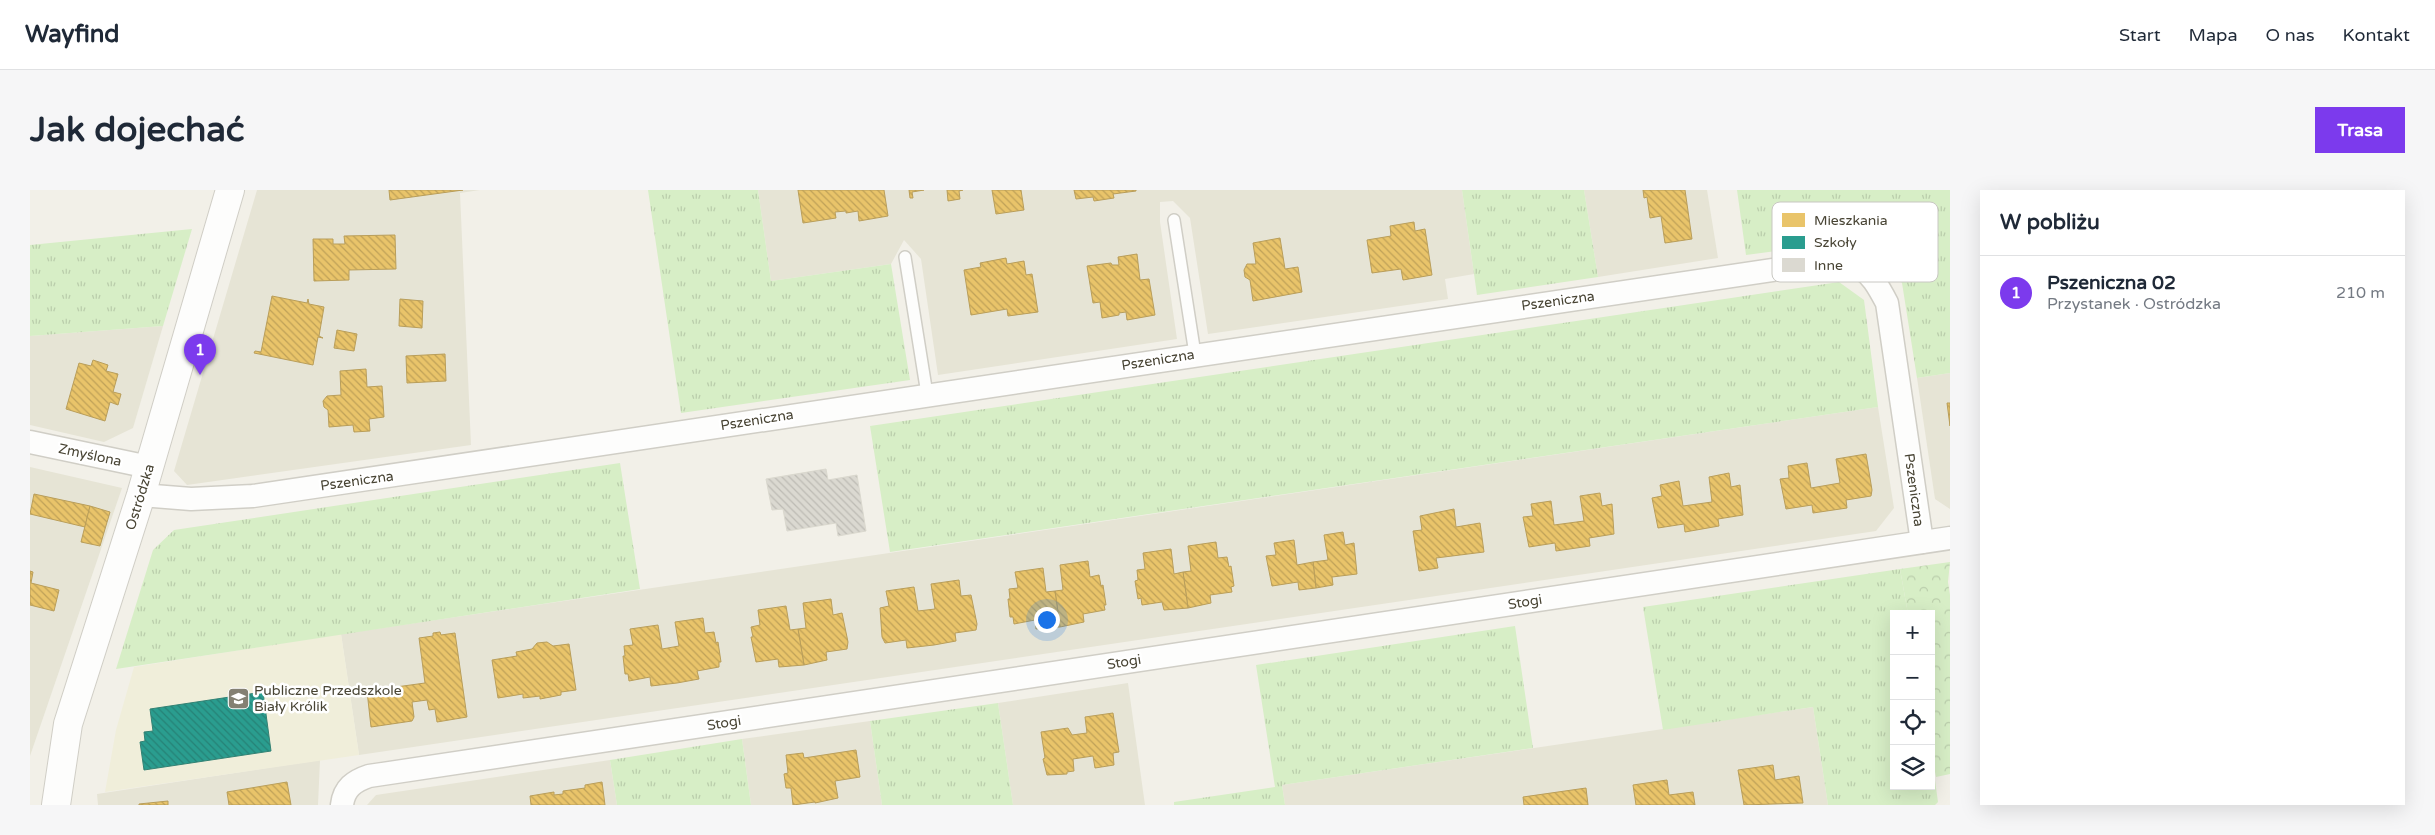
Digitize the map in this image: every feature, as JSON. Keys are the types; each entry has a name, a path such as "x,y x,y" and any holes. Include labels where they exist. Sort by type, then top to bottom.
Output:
{"street":[{"name":"Ostródzka","path":"56,805 68,724 141,494 230,190"},
{"name":"Pszeniczna","path":"141,494 191,499 253,496 1195,354 1772,270"},
{"name":"Pszeniczna","path":"1876,282 1887,303 1922,542 1950,538"},
{"name":"Zmyślona","path":"30,442 149,467"},
{"name":"Stogi","path":"342,805 348,787 357,780 369,776 1922,542"}],"lane":[{"path":"1174,220 1195,354"},
{"path":"905,257 927,394"}],"shaded area":[{"path":"257,190 480,190 460,193 471,445 187,485 174,471"},
{"path":"758,190 1462,190 1474,274 1445,279 1448,299 1208,334 1190,218 1173,201 1160,202 1160,222 1177,339 938,375 921,259 904,240 891,264 771,281"},
{"path":"1584,190 1707,190 1718,258 1598,277"},
{"path":"163,326 133,428 104,442 30,425 30,336"},
{"path":"1950,373 1950,509 1935,499 1917,378"},
{"path":"1878,407 1894,508 1876,531 359,755 341,634"},
{"path":"30,467 122,488 30,756"},
{"name":"Publiczne Przedszkole Biały Królik","path":"341,634 359,755 105,792 116,730 134,667"},
{"path":"1128,683 1145,805 1013,805 998,703"},
{"path":"1813,707 1828,805 1285,805 1282,785"},
{"path":"870,721 882,805 751,805 742,739"},
{"path":"320,760 318,805 98,805 97,794"},
{"path":"610,760 617,805 367,805 376,795"}],"green space":[{"path":"648,190 758,190 771,281 891,264 910,380 681,413"},
{"path":"1462,190 1584,190 1598,277 1477,295"},
{"path":"1737,190 1950,190 1950,373 1917,378 1901,282 1938,282 1938,202 1772,202 1772,252 1746,255"},
{"path":"192,229 163,326 30,336 30,245"},
{"path":"1839,282 1864,300 1878,407 890,552 870,426"},
{"path":"620,463 640,589 116,669 153,550 174,530"},
{"path":"1950,562 1948,582 1950,595 1950,774 1936,777 1935,610 1907,610 1900,569"},
{"path":"1900,569 1907,610 1890,610 1890,790 1935,790 1935,780 1938,802 1935,805 1828,805 1813,707 1663,730 1643,607"},
{"path":"1515,626 1533,748 1282,785 1285,805 1174,805 1174,802 1275,787 1256,665"},
{"path":"998,703 1013,805 882,805 870,721"},
{"path":"742,739 751,805 617,805 610,760"}],"building: Mieszkania":[{"path":"389,190 463,190 390,200"},
{"path":"798,190 884,190 888,216 859,221 858,211 846,213 846,211 835,212 836,218 803,223"},
{"path":"909,190 924,190 912,192 913,198 910,198"},
{"path":"947,190 963,190 959,191 960,199 948,201"},
{"path":"992,190 1021,190 1024,210 996,214"},
{"path":"1074,190 1136,191 1113,194 1114,198 1094,201 1093,197 1076,199"},
{"path":"1643,190 1685,190 1692,239 1665,243 1661,216 1650,218 1647,197 1644,198"},
{"path":"1414,222 1415,231 1425,229 1432,275 1403,280 1401,269 1372,273 1367,240 1391,236 1390,226"},
{"path":"395,235 396,269 349,270 349,280 314,281 313,239 333,239 333,244 345,244 344,236"},
{"path":"1280,238 1285,269 1298,267 1302,292 1253,301 1250,280 1245,277 1244,270 1247,264 1256,264 1253,243"},
{"path":"1137,254 1140,280 1149,279 1155,315 1127,320 1126,312 1102,318 1100,302 1093,303 1087,266 1111,263 1112,265 1119,265 1118,257"},
{"path":"1006,258 1007,264 1024,261 1026,275 1032,274 1038,312 1008,316 1007,309 971,315 964,270 981,267 980,263"},
{"path":"272,296 307,303 308,299 309,304 324,307 319,336 323,338 318,337 313,365 254,353 255,351 261,352"},
{"path":"400,299 423,301 422,328 399,326"},
{"path":"337,330 357,334 354,351 334,348"},
{"path":"445,354 446,381 407,383 406,356"},
{"path":"93,360 108,365 106,371 118,374 113,392 121,394 118,405 110,402 105,421 66,409 79,363 91,366"},
{"path":"366,369 367,387 382,386 384,417 369,419 370,431 354,432 353,425 329,427 328,410 324,407 323,401 327,396 341,395 340,371"},
{"path":"1947,403 1950,403 1950,426"},
{"path":"1866,454 1872,490 1871,496 1846,500 1847,508 1813,513 1812,505 1786,509 1780,479 1789,478 1788,466 1807,463 1811,488 1840,483 1836,459"},
{"path":"1729,473 1731,487 1740,485 1743,515 1718,519 1719,526 1685,532 1684,524 1658,528 1652,498 1662,496 1660,485 1679,481 1683,506 1712,502 1709,477"},
{"path":"1600,493 1602,506 1612,504 1614,534 1589,538 1590,546 1556,551 1555,543 1529,547 1523,517 1533,516 1531,504 1551,501 1554,525 1584,521 1580,496"},
{"path":"34,494 90,506 85,527 30,514"},
{"path":"90,506 110,512 100,546 81,542"},
{"path":"1454,509 1456,527 1480,523 1484,552 1436,558 1438,568 1419,571 1413,531 1422,530 1420,516"},
{"path":"1343,532 1345,545 1354,543 1357,574 1332,577 1333,585 1316,588 1313,562 1328,560 1324,535"},
{"path":"1294,540 1297,565 1313,562 1316,588 1299,590 1298,582 1272,586 1266,556 1276,555 1274,543"},
{"path":"1216,542 1218,558 1227,557 1229,567 1231,566 1234,586 1231,587 1232,592 1210,595 1211,603 1188,608 1183,572 1191,571 1188,546"},
{"path":"1171,549 1174,574 1183,572 1188,608 1164,610 1162,602 1142,605 1141,598 1138,599 1135,581 1138,580 1137,570 1145,569 1143,553"},
{"path":"1088,561 1090,577 1099,575 1101,586 1103,585 1105,610 1083,614 1084,622 1060,627 1055,591 1063,590 1060,565"},
{"path":"1043,568 1046,592 1055,591 1060,627 1036,629 1035,620 1014,624 1013,617 1010,617 1008,599 1010,599 1009,589 1018,588 1015,572"},
{"path":"30,571 33,572 31,583 59,590 54,611 30,605"},
{"path":"959,580 961,596 971,595 977,624 976,630 955,633 956,641 934,645 907,648 906,640 885,643 882,637 880,608 889,606 886,591 914,587 918,611 935,609 931,584"},
{"path":"831,599 833,615 842,613 848,642 847,649 826,652 827,660 804,665 798,629 806,628 803,603"},
{"path":"786,606 790,630 798,629 804,665 779,667 778,659 756,662 751,627 760,625 758,610"},
{"path":"703,618 705,633 714,632 716,643 718,642 721,662 719,662 719,667 697,671 699,679 677,683 651,686 650,677 629,681 628,674 625,674 623,656 625,656 624,646 633,645 630,629 658,625 662,649 679,646 675,622"},
{"path":"440,632 441,635 455,633 467,717 437,722 435,709 429,710 427,700 412,702 414,717 412,721 371,727 367,691 425,683 419,638 433,636 433,633"},
{"path":"547,642 553,646 569,644 576,690 561,692 561,695 540,699 540,696 523,698 523,694 498,698 492,660 517,656 516,652 532,649 537,643"},
{"path":"1113,713 1119,752 1113,753 1114,765 1095,768 1093,756 1073,759 1074,771 1067,772 1067,774 1047,775 1043,759 1045,758 1041,732 1068,728 1072,735 1087,733 1085,717"},
{"path":"856,750 860,777 835,781 838,798 793,805 791,788 786,788 784,774 788,773 786,755 803,753 804,758"},
{"path":"1773,765 1775,780 1799,776 1803,803 1744,805 1738,770"},
{"path":"1667,780 1669,795 1693,792 1695,805 1636,805 1633,785"},
{"path":"287,782 291,805 229,805 227,792"},
{"path":"602,782 605,805 531,805 530,796 554,792 554,795 563,794 563,791 585,788 585,785"},
{"path":"1586,788 1588,805 1524,805 1523,797"},
{"path":"168,801 168,805 139,805 139,804"}],"building: Szkoły":[{"path":"263,692 271,751 144,770 140,742 145,741 144,732 153,731 150,709"}],"building: Inne":[{"path":"826,469 828,480 857,475 866,531 838,536 836,523 787,531 783,509 772,510 766,479"}],"place":[{"name":"Pszeniczna 02","path":"200,375"},
{"name":"Publiczne Przedszkole Biały Królik","path":"238,698"}]}
